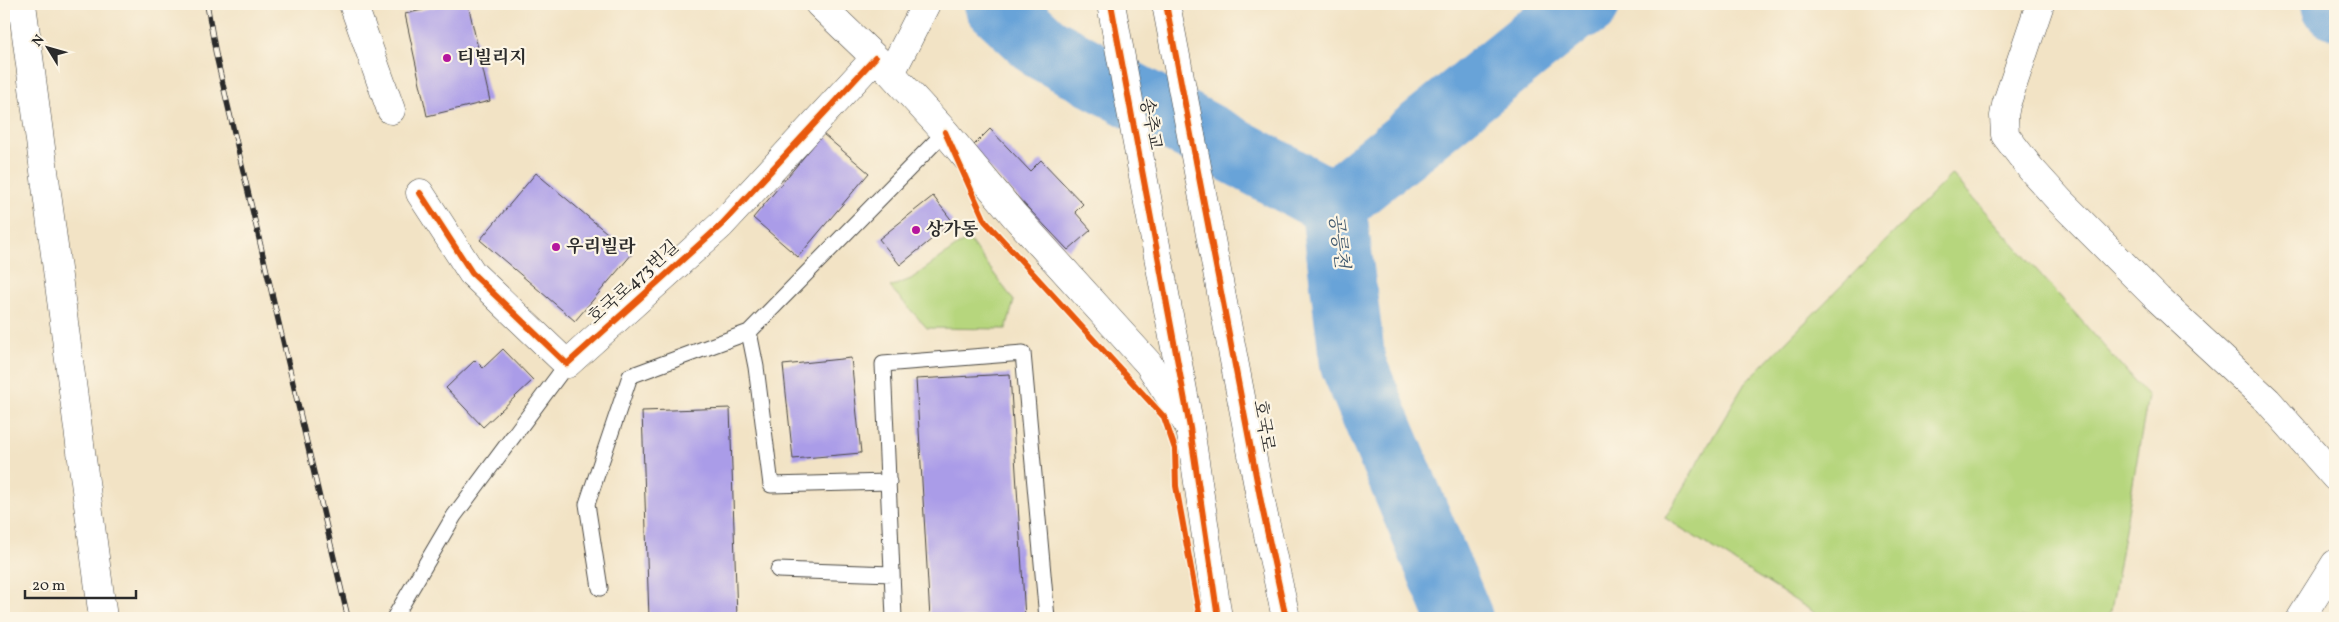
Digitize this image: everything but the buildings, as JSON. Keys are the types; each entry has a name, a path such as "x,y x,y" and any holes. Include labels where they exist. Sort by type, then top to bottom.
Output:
{"street":[{"path":"22,4 103,618"},
{"path":"353,4 390,110"},
{"path":"819,4 883,66 945,132 1014,215 1148,363 1190,428 1218,618"},
{"name":"호국로473번길","path":"567,364 720,225 883,66 926,4"},
{"name":"송추교","path":"1111,4 1158,248 1190,428"},
{"path":"2040,4 2006,105 2004,116 2006,135 2030,169 2060,201 2158,299 2268,402 2335,477"},
{"name":"호국로","path":"1168,13 1262,507 1286,618"},
{"path":"420,193 472,273 567,364"},
{"path":"2301,618 2335,564"}],"lane":[{"path":"600,588 587,504 630,376 749,332 945,132"},
{"path":"749,332 756,367 771,485 889,482"},
{"path":"894,618 883,364 1023,353 1047,618"},
{"path":"394,618 454,516 567,364"},
{"path":"778,570 892,574"}],"green space":[{"path":"1952,174 2148,396 2111,611 2103,618 1823,618 1665,518 1745,383"},
{"path":"968,238 1014,301 1006,329 927,328 890,287 911,279"}],"waterway":[{"name":"공릉천","path":"997,4 1044,48 1333,204 1353,364 1460,618"},
{"path":"1333,204 1575,8 1587,4"}],"railway":[{"path":"207,4 216,55 348,618"}],"cycle path":[{"path":"1111,4 1190,428 1218,618"},
{"path":"1166,4 1262,507 1286,618"},
{"path":"420,193 472,273 567,364 721,225 875,58"},
{"path":"945,132 985,221 1164,417 1175,449 1176,486 1200,618"}],"place":[{"name":"티빌리지","path":"447,58"},
{"name":"상가동","path":"916,230"},
{"name":"우리빌라","path":"556,247"}]}
